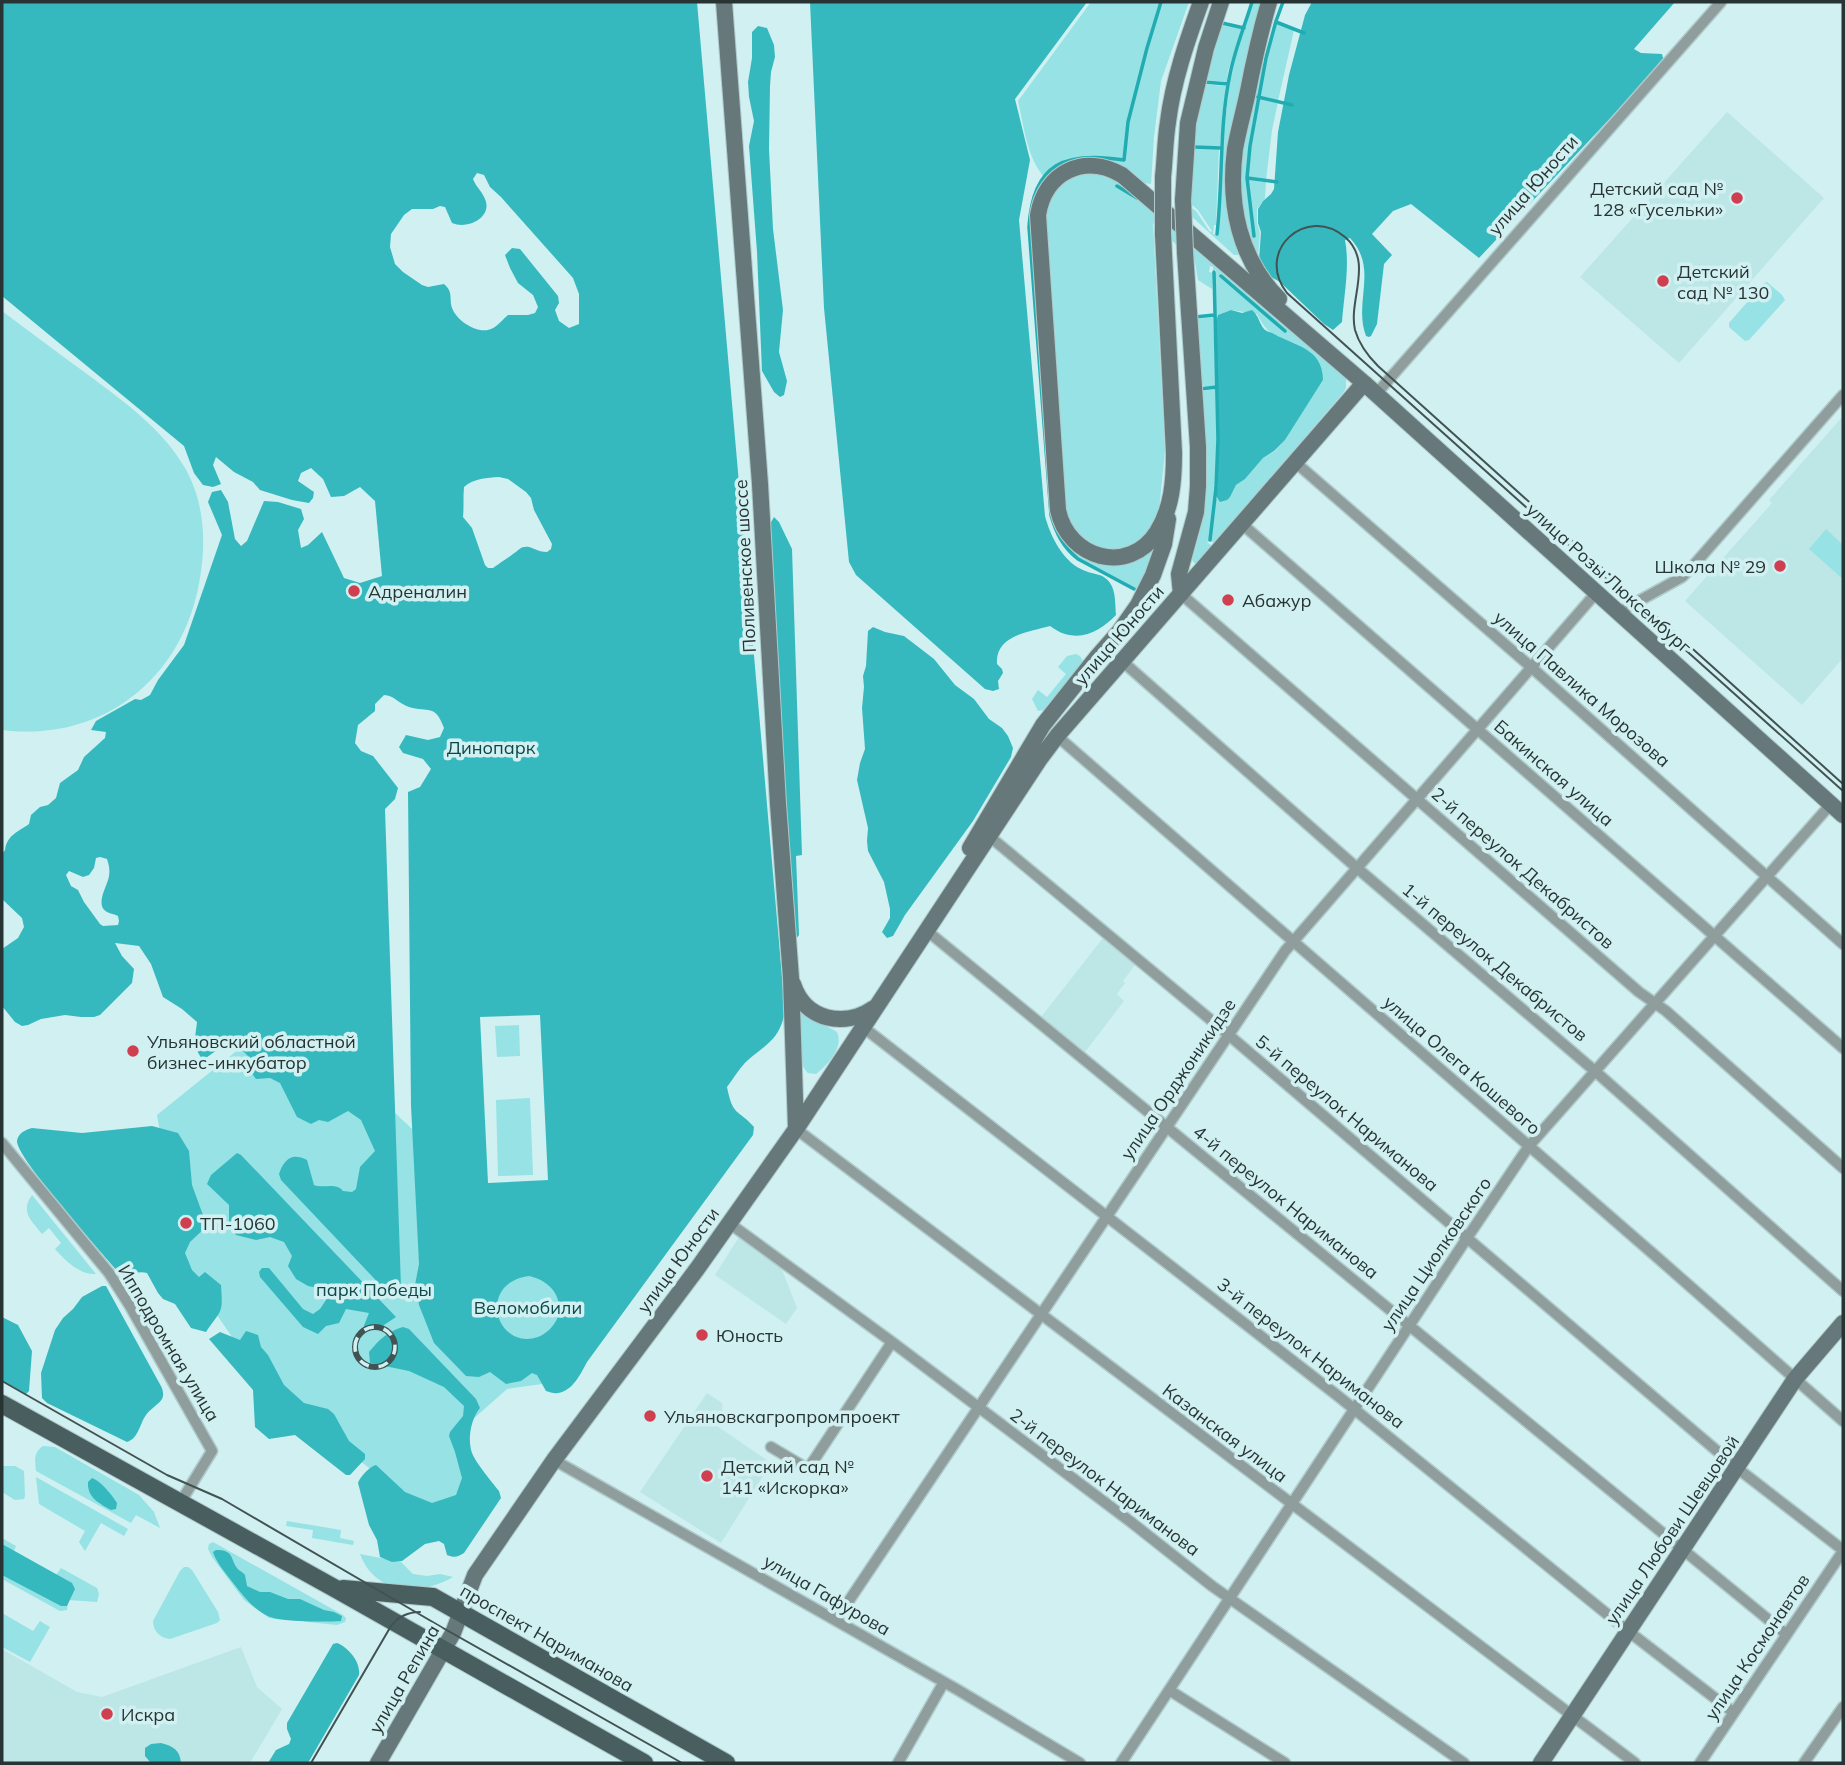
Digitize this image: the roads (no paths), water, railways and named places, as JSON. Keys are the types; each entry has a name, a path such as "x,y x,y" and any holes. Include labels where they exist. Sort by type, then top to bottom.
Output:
{"main road":[{"name":"Поливенское шоссе","path":"724,2 760,484 791,978 796,1129"},
{"name":"улица Юности","path":"926,930 1043,724 1138,605 1164,544 1174,476 1174,453 1163,234 1163,177 1174,90 1181,58 1201,2"},
{"path":"1181,594 1179,574 1196,512 1198,473 1183,200 1188,123 1206,48 1221,2"},
{"path":"1269,2 1236,146 1232,183 1236,220 1244,247 1269,290 1349,370"},
{"path":"1171,500 1153,538 1133,553 1117,557 1100,556 1085,550 1072,540 1060,518 1038,215 1042,197 1060,175 1077,167 1096,165 1122,175 1349,370"},
{"name":"улица Розы Люксембург","path":"1349,370 1837,809"},
{"name":"улица Юности","path":"461,1612 475,1575 554,1460 796,1129 1038,760 1295,462 1370,388"},
{"path":"791,978 801,1000 819,1015 842,1020 865,1014 875,1007"},
{"name":"улица Любови Шевцовой","path":"1541,1763 1795,1379 1843,1324"},
{"name":"проспект Нариманова","path":"2,1404 644,1763"},
{"name":"проспект Нариманова","path":"336,1589 433,1597 726,1763"},
{"name":"улица Репина","path":"378,1763 453,1633 461,1612"}],"street":[{"name":"улица Юности","path":"1370,388 1721,2"},
{"path":"1619,612 1682,577 1843,395"},
{"name":"улица Павлика Морозова","path":"1295,462 1843,944"},
{"name":"Бакинская улица","path":"1241,524 1843,1048"},
{"name":"улица Орджоникидзе","path":"836,1620 1285,951 1596,593"},
{"name":"2-й переулок Декабристов","path":"1181,594 1843,1168"},
{"name":"1-й переулок Декабристов","path":"1122,661 1357,868 1596,1072 1843,1291"},
{"name":"улица Олега Кошевого","path":"1057,736 1843,1421"},
{"name":"улица Циолковского","path":"1121,1763 1529,1146 1767,877 1837,809"},
{"name":"5-й переулок Нариманова","path":"989,836 1228,1035 1737,1468 1843,1550"},
{"name":"4-й переулок Нариманова","path":"926,930 1786,1633"},
{"name":"3-й переулок Нариманова","path":"863,1027 1354,1408 1628,1631 1733,1712"},
{"name":"Казанская улица","path":"796,1129 1635,1763"},
{"name":"Ипподромная улица","path":"2,1143 109,1273 212,1451 180,1503"},
{"name":"2-й переулок Нариманова","path":"729,1223 892,1342 1229,1598 1464,1763"},
{"path":"771,1447 808,1469 892,1342"},
{"name":"улица Гафурова","path":"554,1460 944,1682 1080,1763"},
{"name":"улица Космонавтов","path":"1700,1763 1843,1550"},
{"path":"898,1763 944,1682"},
{"path":"1169,1690 1284,1763"},
{"path":"1804,1763 1843,1707"}],"waterway":[{"path":"1134,589 1078,559 1061,539 1051,515 1029,227 1037,188 1056,166 1085,158 1124,160 1128,122 1161,2"},
{"path":"1217,234 1223,134 1230,74 1252,2"},
{"path":"1254,236 1247,178 1250,146 1266,58 1283,2"},
{"path":"1276,22 1304,33"},
{"path":"1222,23 1244,28"},
{"path":"1204,82 1228,84"},
{"path":"1258,97 1292,105"},
{"path":"1193,147 1221,148"},
{"path":"1247,178 1277,182"},
{"path":"1117,186 1137,198"},
{"path":"1210,540 1218,439 1214,272"},
{"path":"1221,276 1285,331"},
{"path":"1195,317 1214,315"},
{"path":"1200,389 1217,387"}],"tram line":[{"path":"1843,784 1374,362 1361,345 1355,330 1358,258 1345,237 1330,228 1315,226 1301,229 1289,237 1281,248 1277,262 1278,277 1287,293 1843,791"},
{"path":"2,1381 167,1475 222,1499 682,1763"},
{"path":"311,1763 391,1626 404,1616 420,1612"}],"railway":[{"path":"375,1327 389,1333 395,1347 389,1361 375,1367 361,1361 355,1347 361,1333 375,1327"}],"place":[{"name":"Детский сад № 128 «Гусельки»","path":"1737,198"},
{"name":"Детский сад № 130","path":"1663,281"},
{"name":"Школа № 29","path":"1780,566"},
{"name":"Адреналин","path":"354,591"},
{"name":"Абажур","path":"1228,600"},
{"name":"Ульяновский областной бизнес-инкубатор","path":"133,1051"},
{"name":"ТП-1060","path":"186,1223"},
{"name":"Юность","path":"702,1335"},
{"name":"Ульяновскагропромпроект","path":"650,1416"},
{"name":"Детский сад № 141 «Искорка»","path":"707,1476"},
{"name":"Искра","path":"107,1714"}],"park label":[{"name":"Динопарк","path":"491,747"},
{"name":"парк Победы","path":"374,1289"},
{"name":"Веломобили","path":"528,1307"}]}
